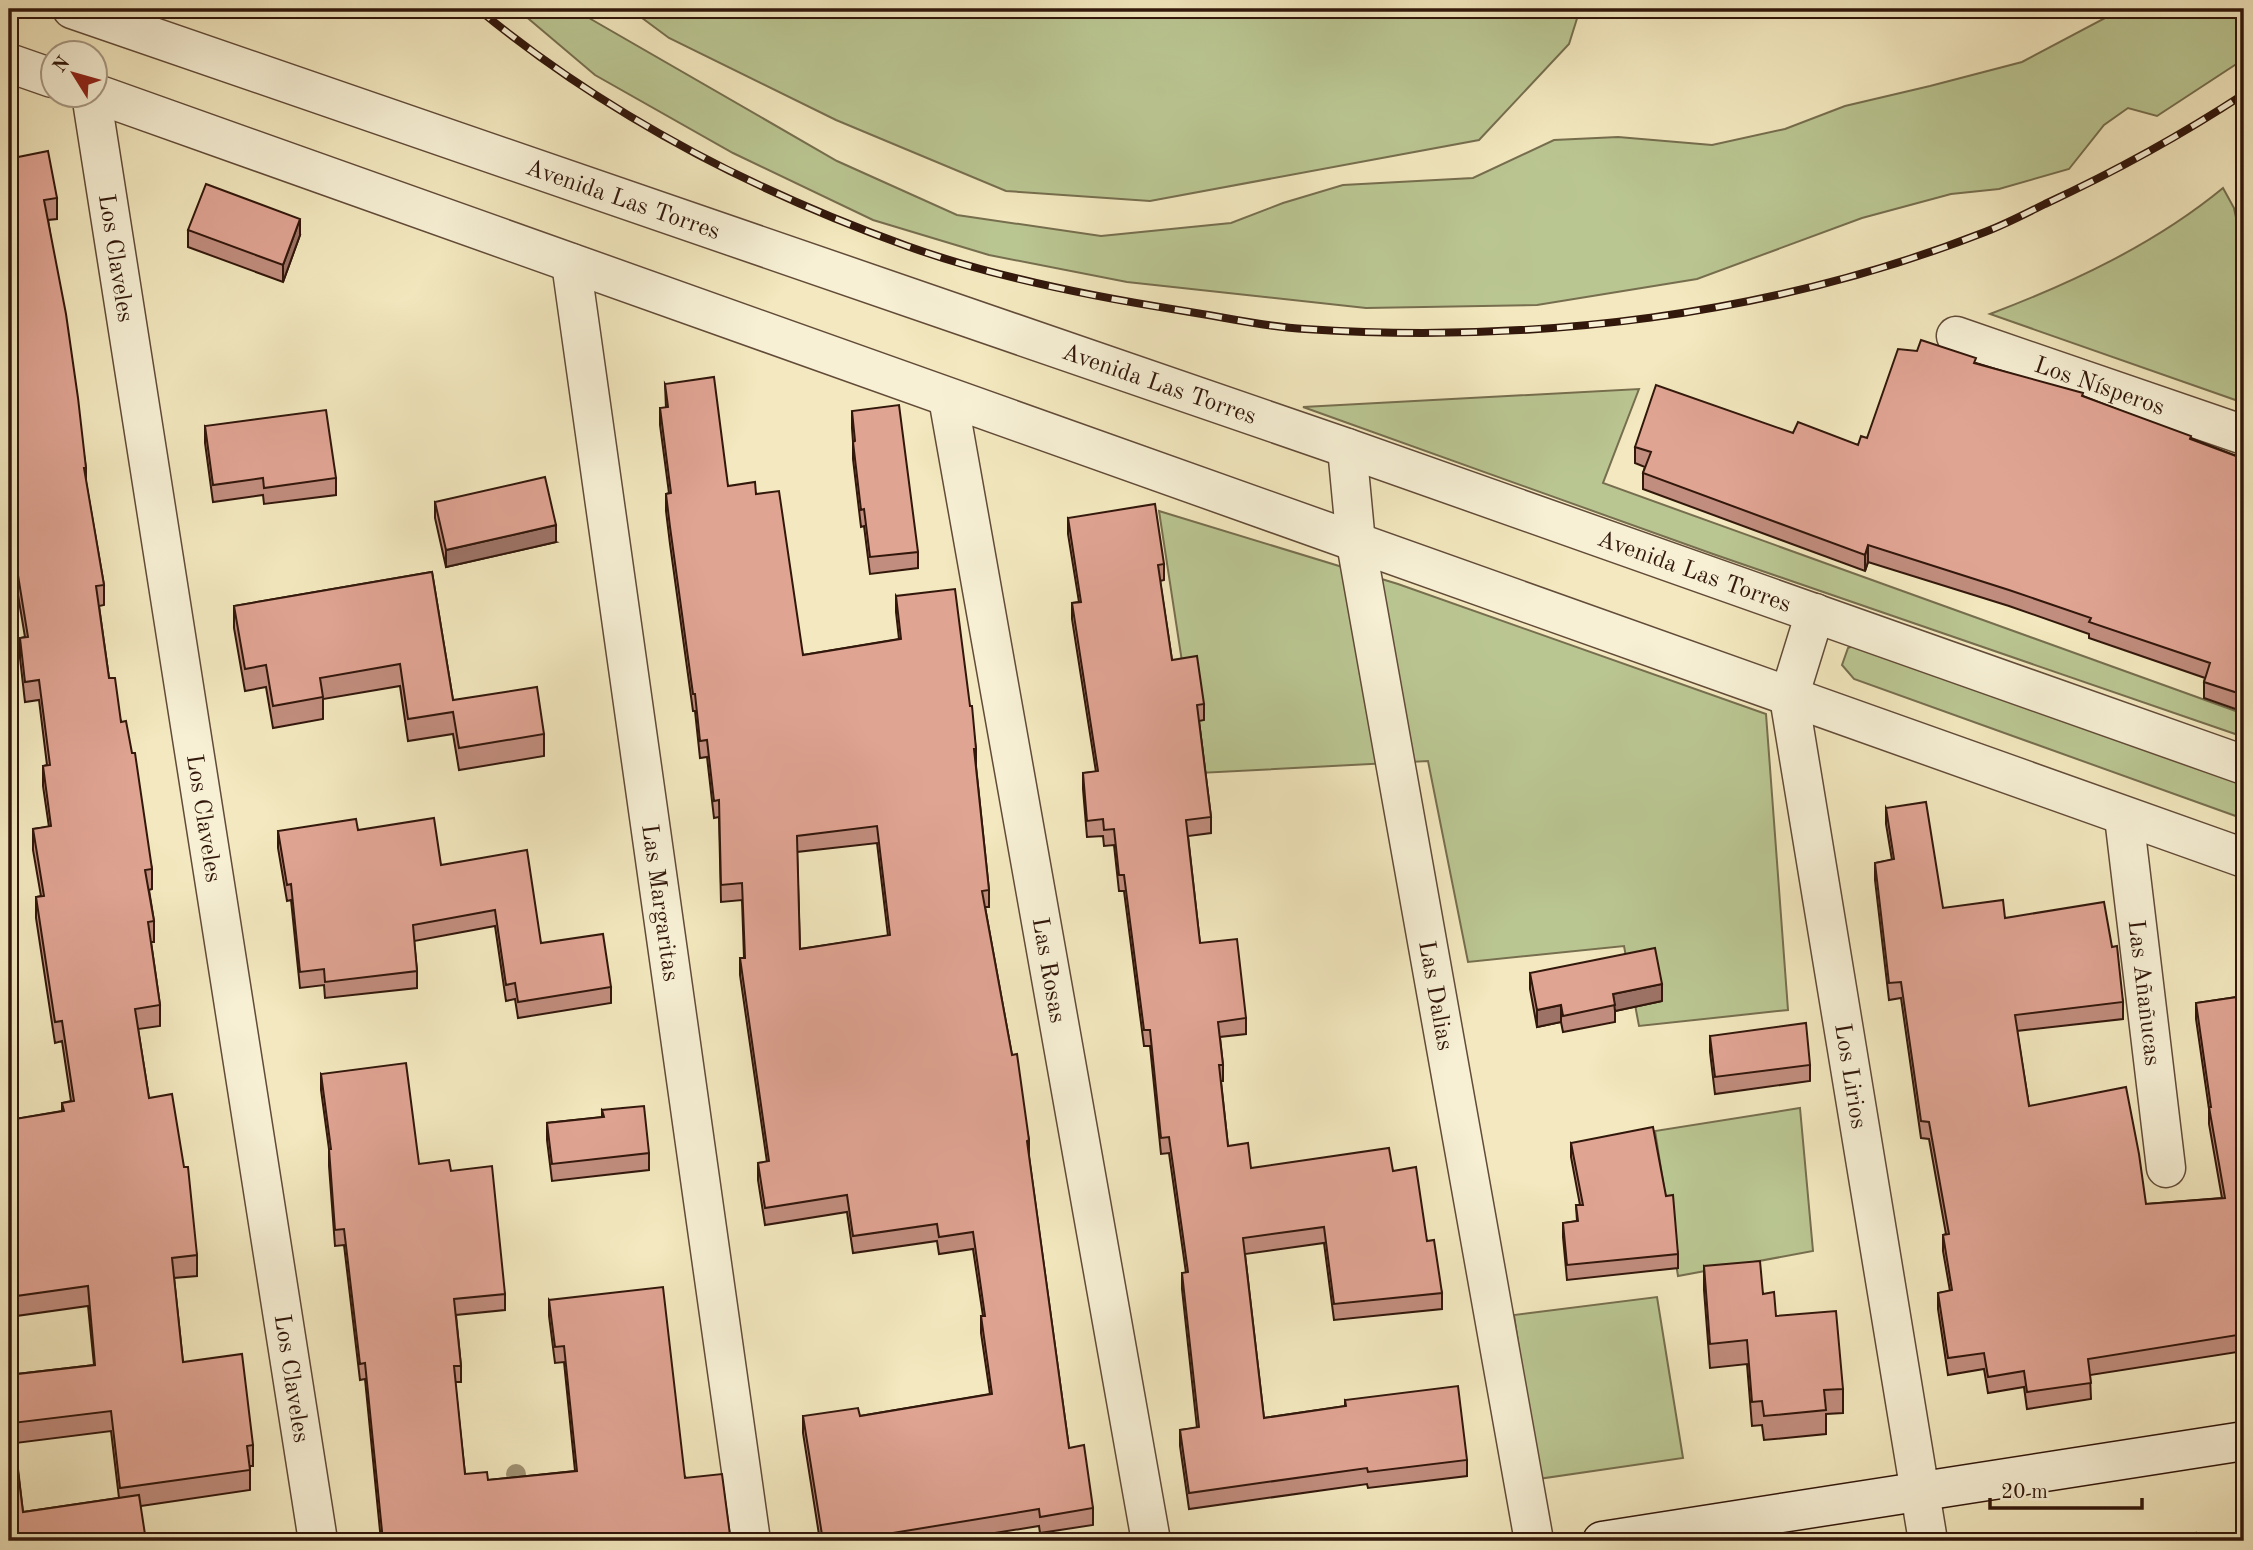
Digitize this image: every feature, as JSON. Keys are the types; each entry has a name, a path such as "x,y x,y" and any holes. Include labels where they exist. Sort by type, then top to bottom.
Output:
{"street":[{"name":"Avenida Las Torres","path":"72,9 1347,448 2244,765"},
{"path":"9,63 38,73"},
{"path":"108,99 2244,858"},
{"name":"Los Claveles","path":"95,108 318,1541"},
{"name":"Las Margaritas","path":"571,263 751,1541"},
{"name":"Los Nísperos","path":"1956,336 2244,435"},
{"name":"Las Rosas","path":"948,398 1151,1541"},
{"name":"Las Dalias","path":"1347,448 1356,543 1534,1541"},
{"name":"Los Lirios","path":"1815,613 1789,697 1928,1541"},
{"name":"Las Añañucas","path":"2124,817 2166,1168"},
{"path":"1602,1541 2244,1441"}],"green space":[{"path":"517,9 577,9 837,161 957,215 1101,236 1231,223 1283,203 1343,185 1473,178 1554,140 1618,137 1712,145 1785,129 1845,106 2022,62 2122,9 2244,9 2244,59 2157,116 2128,108 2104,125 2069,169 1999,189 1951,194 1862,218 1697,279 1537,305 1366,308 1127,282 989,255 873,220 733,153 595,75"},
{"path":"630,9 1580,9 1569,44 1479,140 1150,201 1006,191 836,120 669,38"},
{"path":"2223,188 2234,208 2244,255 2244,403 1990,314 2112,260 2169,227"},
{"path":"1639,389 1603,483 2244,714 2244,737 1713,554 1303,407"},
{"path":"1159,511 1398,584 1766,714 1788,1010 1639,1026 1624,946 1468,962 1428,761 1199,773"},
{"path":"1863,641 2244,775 2244,819 1854,679 1842,665 1848,648"},
{"path":"1800,1108 1813,1251 1678,1276 1655,1131"},
{"path":"1657,1297 1683,1458 1538,1479 1514,1315"}],"building":[{"path":"14,136 18,157 48,151 57,198 44,200 66,314 78,398 84,468 104,585 96,586 109,678 115,678 121,722 126,721 132,753 135,753 152,869 145,870 154,921 148,922 160,1005 135,1009 149,1098 172,1094 184,1167 188,1167 197,1255 172,1258 183,1362 242,1354 253,1445 247,1446 250,1470 120,1488 111,1411 12,1423 23,1512 139,1495 146,1541 9,1541 9,1375 95,1365 88,1286 9,1297 9,1120 64,1111 62,1103 74,1101 62,1021 55,1022 36,897 44,896 33,829 51,826 43,766 50,765 39,680 25,682 20,638 28,637 9,520 9,137"},
{"path":"206,184 300,219 283,265 188,230"},
{"path":"1921,340 1976,358 1974,363 2083,393 2082,396 2191,436 2190,439 2244,459 2244,695 2204,682 2210,663 2089,622 2091,618 1868,545 1865,555 1643,473 1651,452 1635,447 1656,385 1793,433 1798,422 1858,445 1861,436 1867,438 1898,349 1917,351"},
{"path":"714,377 728,486 755,482 756,494 779,491 803,655 901,639 896,596 955,589 972,706 989,890 982,891 1012,1055 1017,1054 1069,1448 1084,1445 1093,1508 1040,1517 1039,1509 844,1541 823,1541 803,1416 858,1408 860,1416 992,1394 981,1316 985,1316 973,1232 939,1237 937,1224 853,1236 847,1195 765,1208 758,1163 769,1161 740,958 745,958 742,883 721,885 719,800 714,801 707,740 700,741 666,494 671,493 660,408 668,407 665,384","holes":["877,826 890,935 800,949 797,836"]},
{"path":"899,405 918,552 870,557 864,509 861,510 852,411"},
{"path":"326,410 336,478 264,488 263,478 213,485 205,426"},
{"path":"545,477 556,525 446,550 435,502"},
{"path":"1155,504 1164,564 1158,565 1172,660 1197,656 1204,704 1197,705 1211,817 1186,820 1200,943 1237,939 1246,1018 1218,1022 1223,1065 1219,1065 1228,1146 1248,1143 1251,1168 1389,1148 1393,1171 1416,1167 1427,1241 1434,1240 1442,1293 1334,1304 1324,1227 1243,1238 1264,1418 1346,1406 1345,1400 1458,1386 1467,1460 1368,1472 1367,1468 1189,1493 1180,1430 1199,1427 1182,1273 1188,1272 1169,1137 1161,1138 1150,1030 1144,1030 1124,875 1119,875 1114,829 1104,830 1103,819 1087,821 1083,773 1098,771 1072,603 1081,602 1068,518"},
{"path":"432,572 453,700 537,687 544,734 459,748 453,712 408,719 400,664 320,678 323,697 273,706 266,665 245,669 234,606"},
{"path":"1926,802 1943,908 2003,900 2005,918 2104,902 2112,947 2117,946 2123,1002 2015,1015 2029,1106 2126,1087 2146,1204 2225,1198 2209,1107 2196,1003 2244,996 2244,1334 2088,1359 2091,1383 2027,1392 2024,1371 1988,1377 1984,1353 1948,1358 1938,1293 1952,1290 1943,1235 1949,1234 1929,1122 1921,1121 1901,982 1889,983 1875,863 1894,859 1886,808"},
{"path":"434,818 441,865 527,850 541,943 603,934 611,987 518,1002 515,983 506,985 495,910 413,925 417,971 325,982 324,969 300,972 291,884 287,885 278,831 356,819 358,830"},
{"path":"1655,948 1662,984 1613,994 1615,1005 1563,1016 1561,1005 1537,1010 1530,973"},
{"path":"1806,1023 1810,1065 1715,1077 1710,1036"},
{"path":"406,1063 419,1164 449,1160 451,1171 492,1166 505,1294 454,1299 461,1366 454,1366 465,1474 487,1472 488,1480 577,1471 564,1346 555,1347 549,1300 663,1287 685,1478 722,1474 730,1535 673,1541 383,1541 365,1363 360,1364 344,1229 335,1230 331,1149 321,1074"},
{"path":"644,1106 649,1153 552,1164 547,1123 604,1117 602,1110"},
{"path":"1653,1127 1666,1196 1673,1195 1678,1254 1567,1265 1563,1223 1578,1221 1576,1205 1583,1205 1571,1143"},
{"path":"1760,1261 1763,1294 1774,1292 1776,1316 1836,1311 1843,1389 1824,1390 1826,1410 1764,1416 1762,1401 1752,1402 1747,1340 1710,1344 1704,1266"},
{"path":"2196,1533 2197,1541 2141,1541"},
{"path":"2099,1535 2100,1541 2054,1541"}],"railway":[{"path":"478,9 577,82 682,146 737,174 850,224 940,257 1044,285 1244,322 1305,329 1391,333 1565,327 1651,318 1736,304 1820,285 1903,261 2000,226 2146,153 2244,94"}]}
